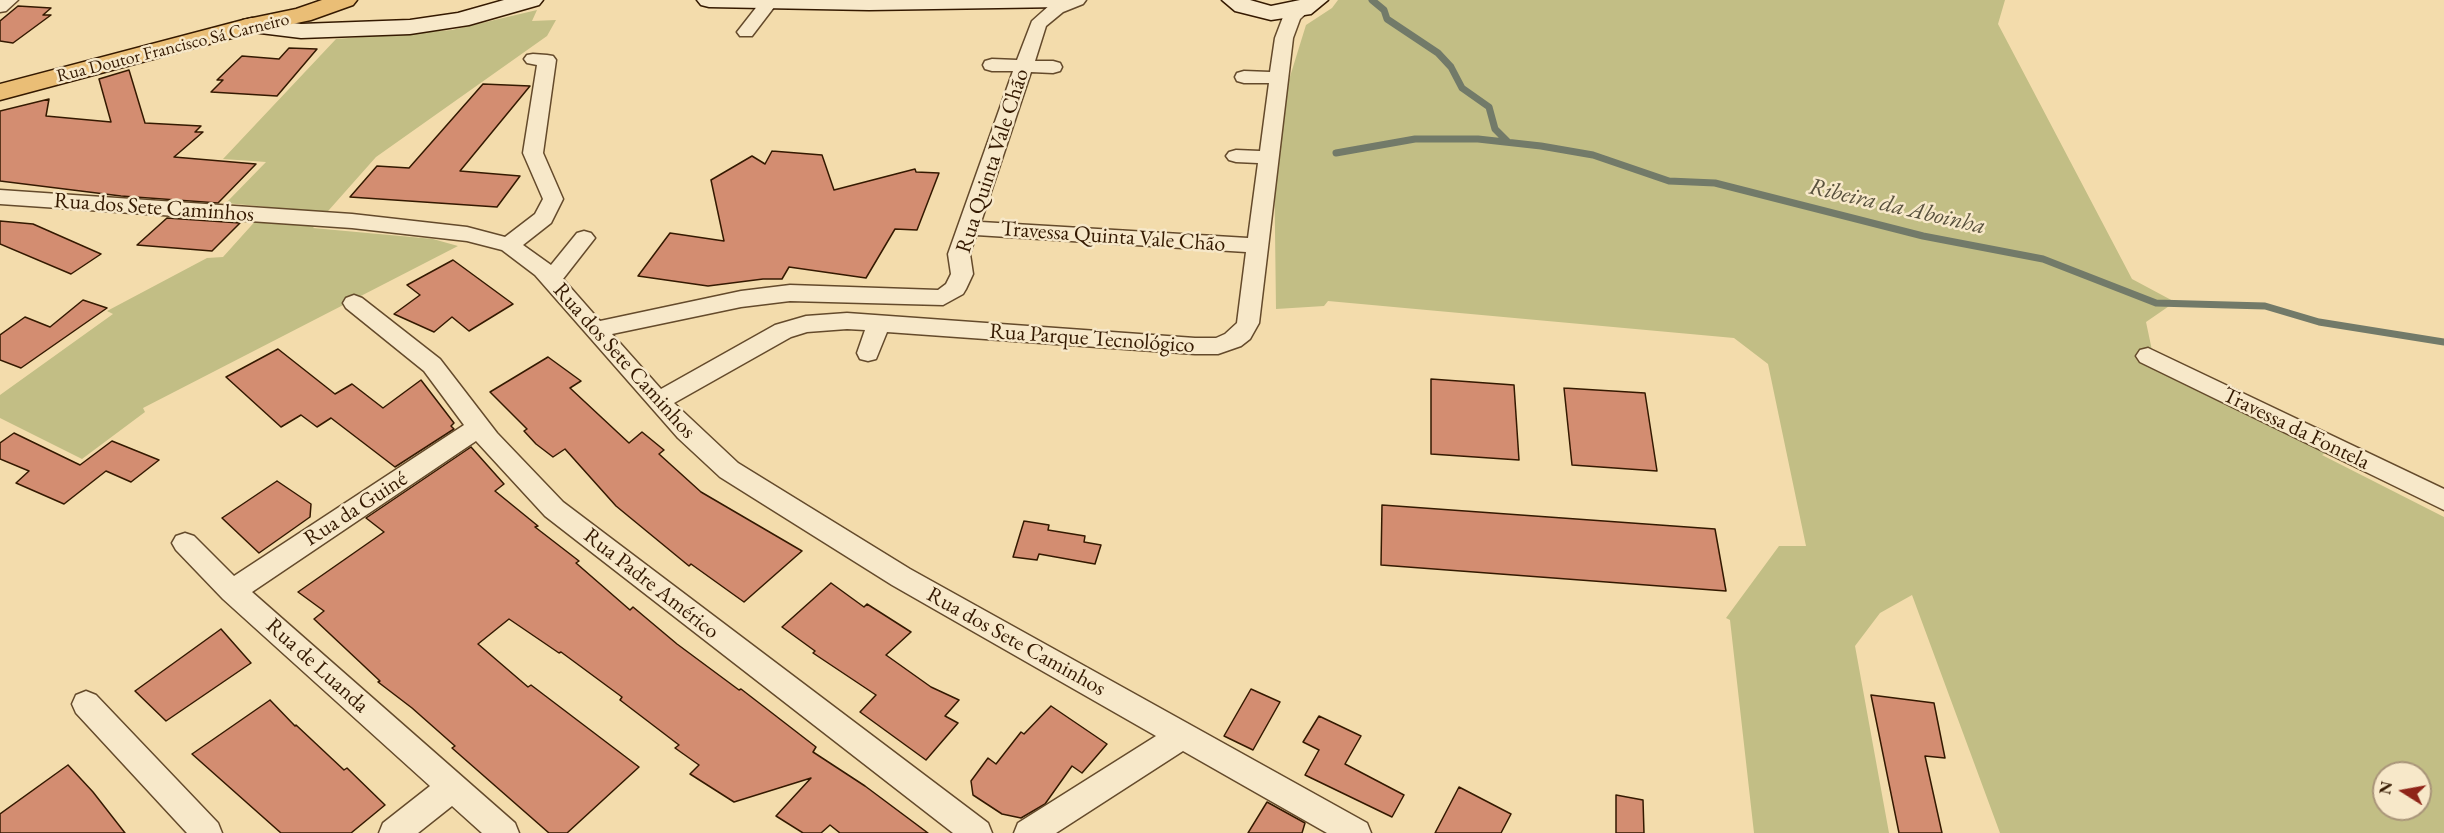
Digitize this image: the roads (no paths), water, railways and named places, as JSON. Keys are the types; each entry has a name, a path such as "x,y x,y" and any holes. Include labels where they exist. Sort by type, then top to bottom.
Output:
{"main road":[{"name":"Rua Doutor Francisco Sá Carneiro","path":"0,93 252,25 302,15 348,0"},
{"path":"348,0 338,9 335,18 342,26 363,30"},
{"path":"252,25 301,31 363,30 439,23 523,3 553,0"},
{"path":"709,0 769,2 1063,0"},
{"path":"1234,0 1256,11 1271,13 1309,5"}],"street":[{"path":"0,7 9,0"},
{"path":"1000,2 1024,8 1034,14 1038,25 1057,8 1077,0"},
{"path":"746,32 769,2"},
{"name":"Rua Parque Tecnológico","path":"659,401 783,331 817,323 847,321 1195,346 1218,346 1233,340 1242,333 1248,323 1284,38 1292,17 1309,5"},
{"path":"1256,11 1276,22 1284,38"},
{"name":"Rua Quinta Vale Chão","path":"594,330 741,299 789,293 943,297 955,289 962,274 959,254 1038,25"},
{"path":"509,246 544,218 553,199 533,153 547,60 533,59"},
{"path":"992,65 1053,68"},
{"path":"1244,77 1279,78"},
{"path":"1236,156 1269,158"},
{"name":"Rua dos Sete Caminhos","path":"0,197 352,221 468,234 509,246 543,270 687,432 729,470 901,577 1356,833"},
{"name":"Travessa Quinta Vale Chão","path":"968,228 1257,246"},
{"path":"551,280 584,238"},
{"name":"Rua Padre Américo","path":"354,303 432,365 479,427 554,509 977,833"},
{"path":"868,353 879,324"},
{"name":"Travessa da Fontela","path":"2148,356 2444,500"},
{"name":"Rua da Guiné","path":"232,591 479,427"},
{"name":"Rua de Luanda","path":"185,543 232,591 504,833"},
{"path":"86,704 207,833"},
{"path":"1045,828 1182,735"},
{"path":"394,833 452,787"}],"waterway":[{"path":"1372,0 1384,10 1387,19 1438,53 1451,67 1462,88 1489,107 1495,129 1508,142"},
{"name":"Ribeira da Aboinha","path":"1336,153 1415,139 1478,139 1541,146 1593,155 1669,181 1715,183 1923,236 2043,259 2156,303 2265,306 2319,322 2444,342"}]}
